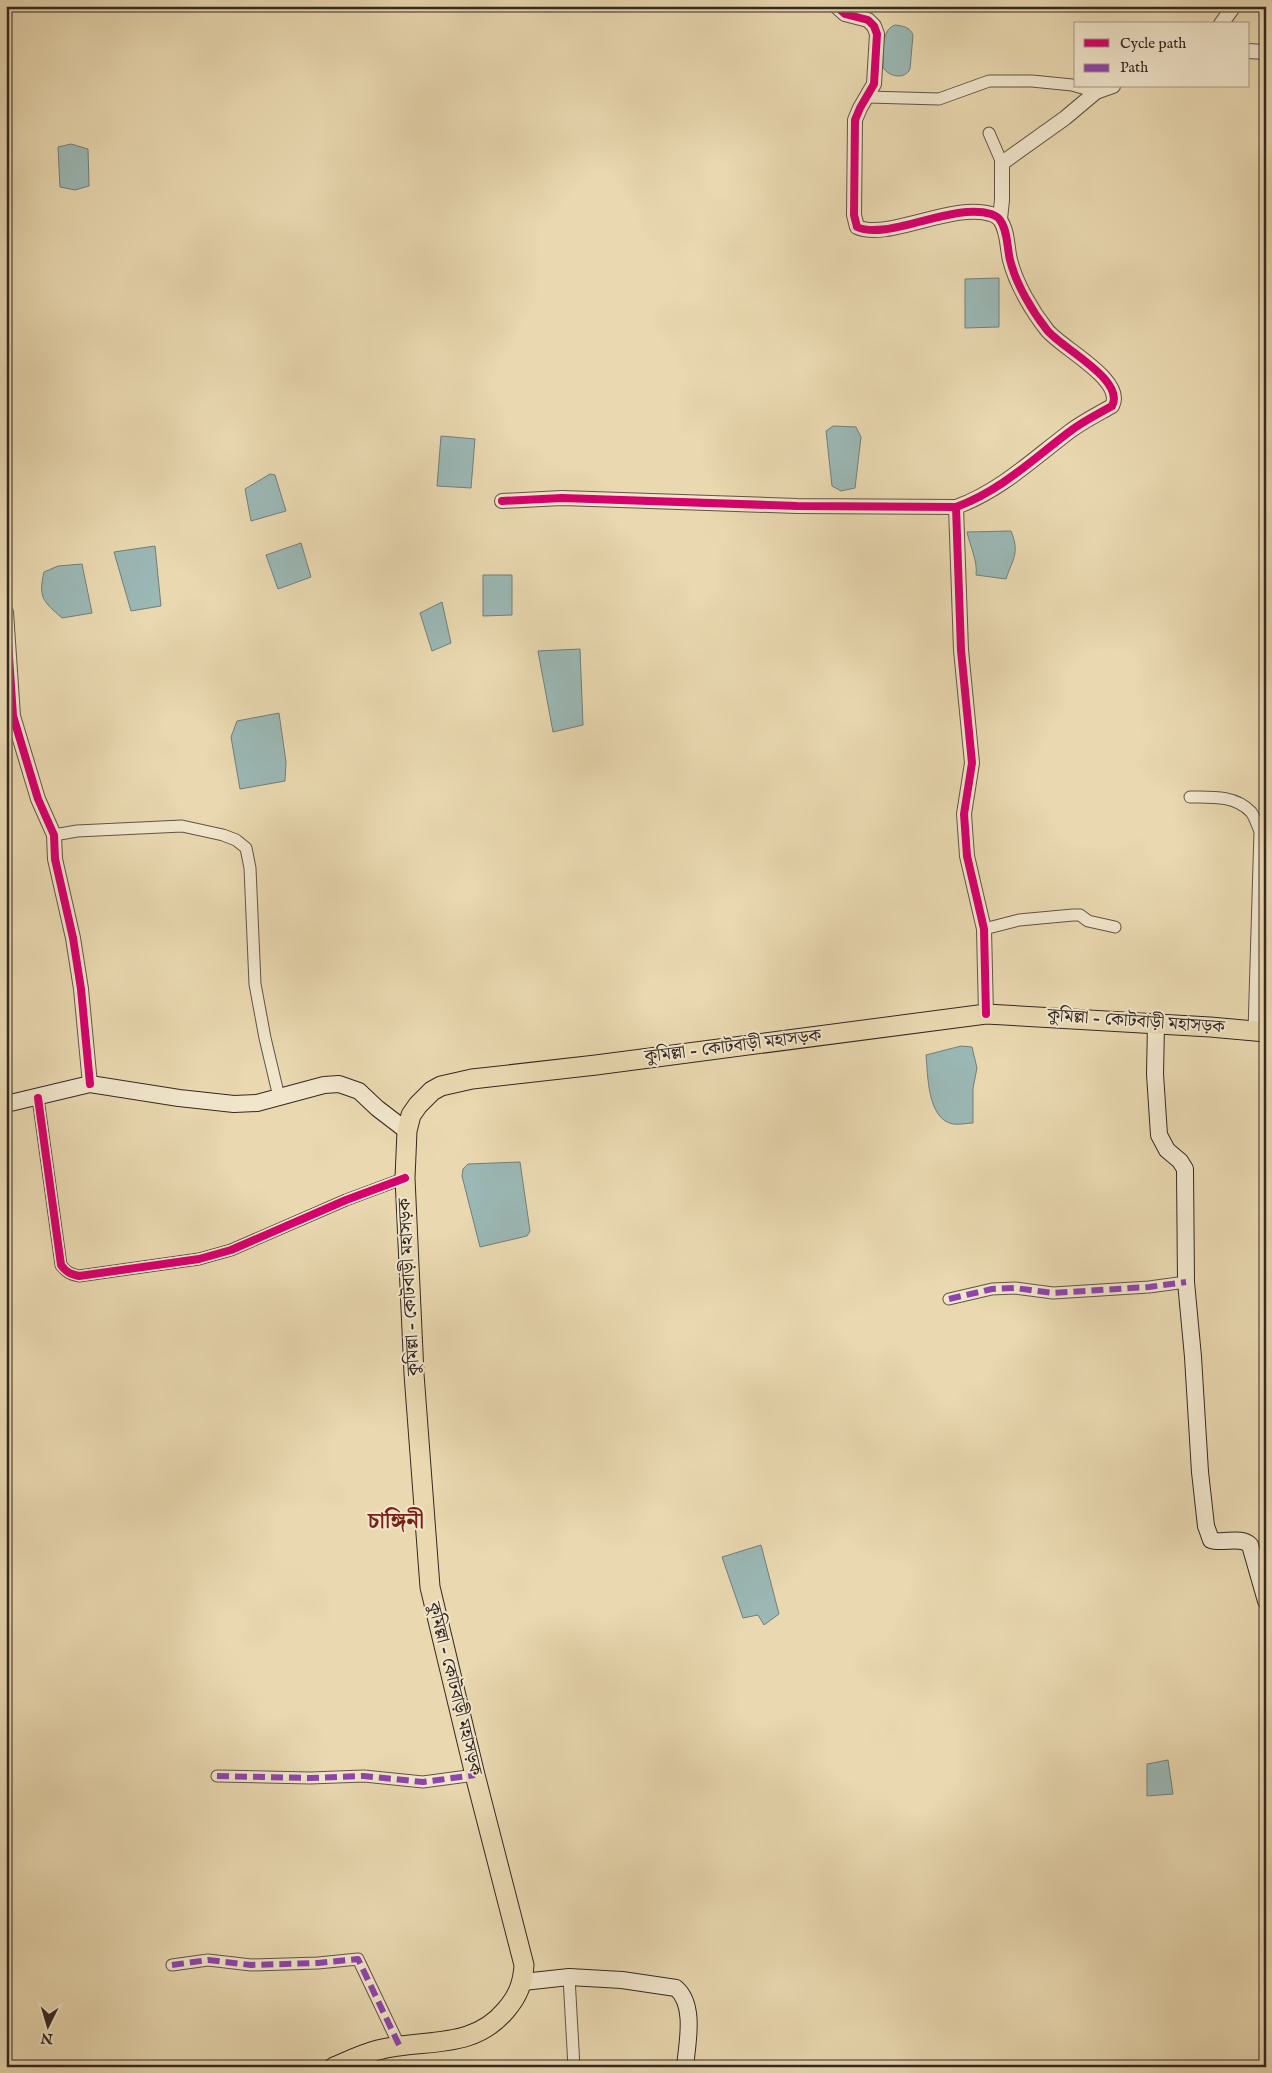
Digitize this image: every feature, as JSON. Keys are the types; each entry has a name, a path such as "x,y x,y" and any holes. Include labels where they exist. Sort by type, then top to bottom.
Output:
{"main road":[{"name":"কুমিল্লা - কোটবাড়ী মহাসড়ক","path":"523,1982 524,1964 475,1775 430,1587 414,1374 405,1178 407,1131 418,1104 432,1091 453,1083 986,1014 1260,1031"},
{"path":"1156,1024 1155,1074 1159,1135 1167,1150 1180,1161 1184,1169 1186,1282 1200,1472 1208,1534 1212,1540 1217,1542 1244,1541 1250,1545 1266,1601"},
{"path":"6,1104 38,1098 90,1084 179,1098 234,1104 257,1103 324,1085 339,1084 359,1091 377,1108 407,1131"},
{"path":"334,2067 378,2050 471,2036 485,2030 500,2017 515,1999 523,1982 569,1978 622,1980 676,1988 681,1992 688,2016 685,2067"}],"street":[{"path":"836,6 845,14 868,20 874,26 877,34 874,84 855,120 854,215 857,227 877,230 943,216 974,212 993,215 1000,219"},
{"path":"1222,22 1234,6"},
{"path":"1250,51 1266,52"},
{"path":"868,97 939,99 989,82 1032,81 1074,86"},
{"path":"1082,88 1096,92"},
{"path":"1002,163 1065,118 1096,92 1107,88"},
{"path":"502,501 562,498 797,506 956,507 976,500 996,489 1071,430 1112,406 1115,401 1113,388 1110,383 1074,351 1059,343 1047,330 1032,308 1010,261 1006,234 1000,219 1002,163 989,133"},
{"path":"956,507 961,650 972,763 964,814 967,856 984,929 986,1014"},
{"path":"6,612 15,726 38,799 54,835 55,860 73,938 81,989 90,1084"},
{"path":"1190,797 1219,797 1236,802 1252,813 1260,831 1260,1031"},
{"path":"54,835 94,830 182,826 223,835 236,840 246,848 250,868 255,984 265,1038 279,1096"},
{"path":"984,929 1019,920 1073,915 1080,915 1088,921 1115,927"},
{"path":"38,1098 61,1265 65,1272 79,1276 199,1259 230,1250 346,1200 405,1178"},
{"path":"949,1299 992,1290 1014,1288 1053,1293 1186,1282"},
{"path":"217,1776 310,1778 364,1776 423,1782 475,1775"},
{"path":"172,1965 208,1960 251,1965 318,1963 358,1959 400,2047"},
{"path":"569,1978 574,2067"}],"water":[{"path":"895,25 903,26 912,32 913,35 910,69 901,76 892,75 883,67 885,37 890,28"},
{"path":"71,144 88,149 89,186 75,190 60,187 58,147"},
{"path":"999,278 999,327 965,328 965,279"},
{"path":"833,426 856,427 861,437 855,488 841,491 832,486 826,431"},
{"path":"441,436 475,439 471,488 437,486"},
{"path":"270,474 275,475 286,511 251,521 245,489"},
{"path":"1011,531 1015,550 1006,579 976,575 975,559 967,532"},
{"path":"301,543 311,577 278,589 266,555"},
{"path":"155,546 161,606 131,611 114,552"},
{"path":"82,564 92,613 62,618 46,603 42,593 44,572 58,566"},
{"path":"483,575 512,575 512,615 483,616"},
{"path":"442,602 451,643 432,651 420,613"},
{"path":"580,649 583,725 553,732 538,651"},
{"path":"279,713 286,762 285,781 240,789 231,737 237,721"},
{"path":"961,1046 972,1047 977,1068 973,1088 973,1123 953,1124 944,1120 938,1114 930,1095 926,1055"},
{"path":"520,1162 530,1231 527,1236 480,1247 462,1176 463,1169 468,1164"},
{"path":"761,1545 779,1614 764,1625 758,1615 743,1618 722,1557"},
{"path":"1168,1760 1173,1794 1147,1796 1147,1764"}],"marked path":[{"path":"949,1299 992,1289 1015,1288 1053,1293 1149,1287 1186,1282"},
{"path":"217,1776 310,1778 364,1776 423,1782 475,1775"},
{"path":"172,1965 208,1960 251,1965 318,1963 358,1959 400,2047"}],"cycle path":[{"path":"836,6 845,14 868,20 874,26 877,34 874,84 855,120 854,215 857,227 870,230 885,229 958,213 976,212 996,216 1005,229 1010,260 1016,278 1036,314 1054,337 1101,375 1110,386 1114,396 1112,406 1074,428 1001,484 956,507 961,650 972,763 964,814 967,856 984,929 986,1014"},
{"path":"502,501 562,498 797,506 956,507"},
{"path":"6,612 13,716 38,799 54,835 55,859 73,938 81,989 90,1084"},
{"path":"38,1098 61,1265 68,1272 79,1276 199,1259 231,1250 346,1200 405,1178"}],"district":[{"name":"চাঙ্গিনী","path":"396,1522"}]}
